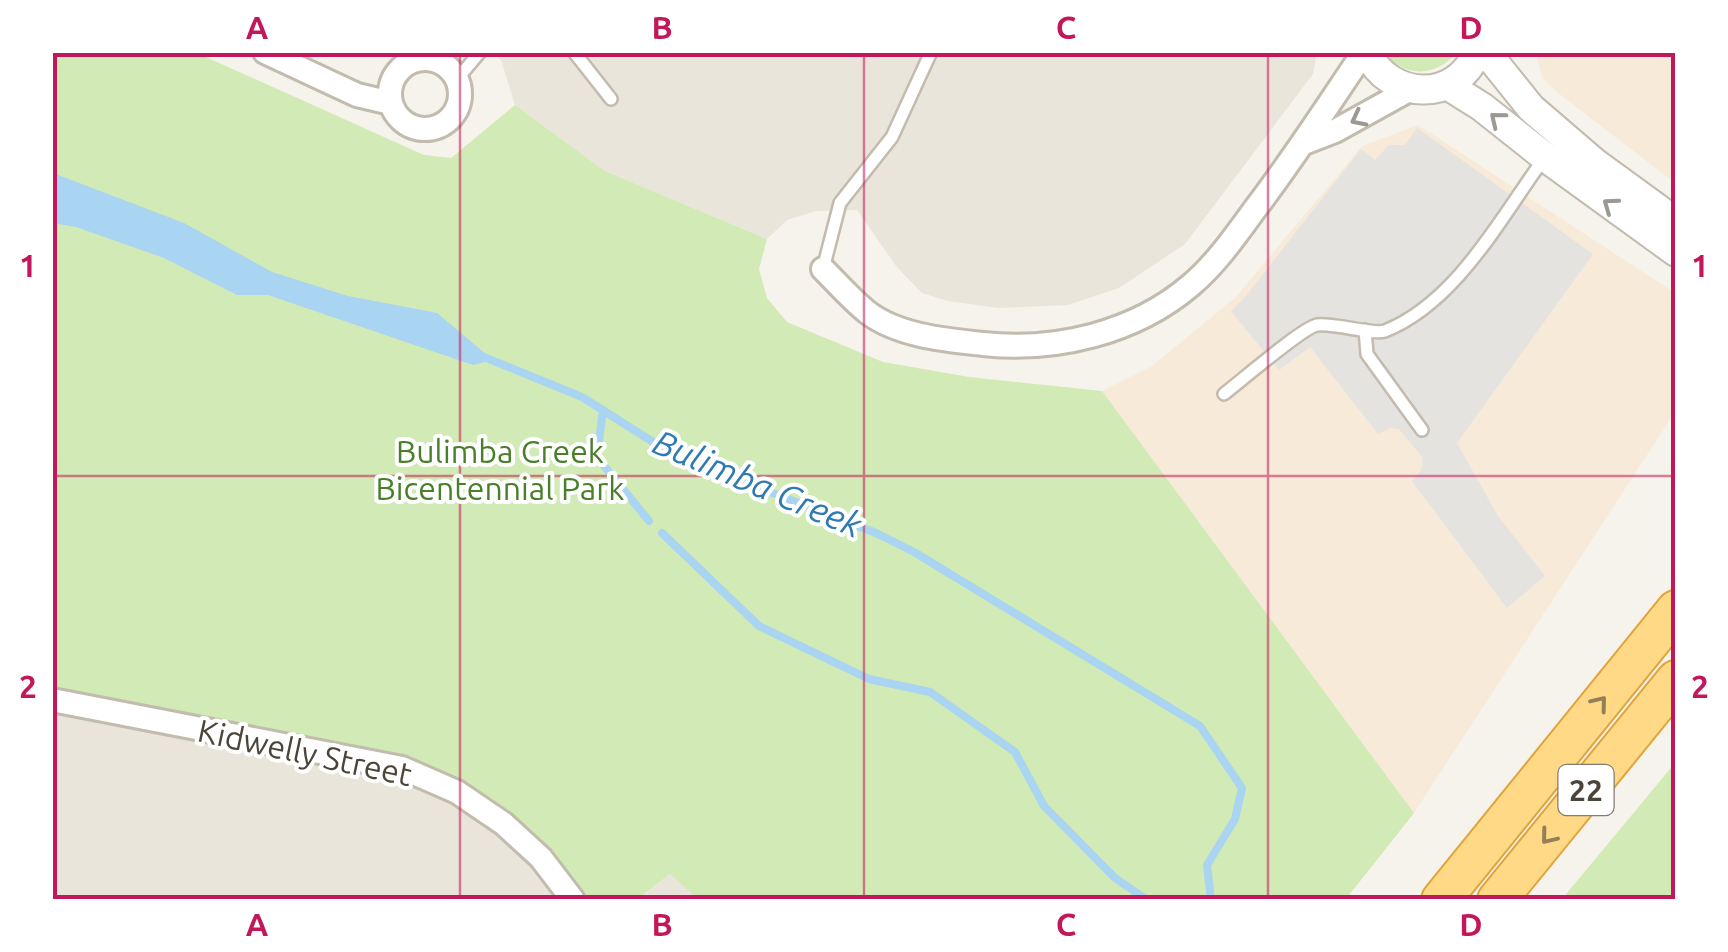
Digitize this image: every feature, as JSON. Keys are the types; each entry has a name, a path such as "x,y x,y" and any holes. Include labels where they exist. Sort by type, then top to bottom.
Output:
{"highway":[{"name":"22","path":"1441,900 1676,610"},
{"name":"22","path":"1497,900 1676,680"}],"street":[{"path":"265,52 357,95 391,103"},
{"path":"823,269 870,314 926,338 1008,347 1080,340 1146,316 1192,285 1228,247 1366,52 1382,76 1409,90 1428,91 1462,76 1476,52"},
{"path":"1486,52 1553,146 1676,252"},
{"path":"438,60 458,78 461,94 456,111 438,127 415,128 404,122 391,103 395,76 412,61 438,60"},
{"path":"1447,85 1676,222"},
{"path":"1304,143 1335,131 1409,90"},
{"name":"Kidwelly Street","path":"52,700 402,768 458,792 504,824 541,858 573,900"}],"lane":[{"path":"458,78 480,52"},
{"path":"574,52 611,99"},
{"path":"823,269 840,203 892,137 930,52"},
{"path":"1224,394 1313,325 1380,333 1410,319 1456,281 1553,146"},
{"path":"1365,330 1367,354 1422,430"}],"shaded area":[{"path":"1317,52 1313,74 1185,244 1119,288 1068,305 998,308 922,293 896,266 857,210 816,211 787,220 767,239 605,171 515,105 501,60 492,53"},
{"path":"1536,53 1675,53 1675,183 1553,89 1542,77"},
{"path":"1418,125 1675,293 1675,412 1414,813 1102,391 1152,366 1236,297 1362,146"},
{"path":"1417,128 1593,254 1457,443 1498,516 1545,576 1507,608 1412,481 1421,471 1423,458 1399,429 1390,428 1378,434 1310,347 1279,370 1231,311 1361,149 1375,160 1389,145 1405,145"},
{"path":"52,700 457,792 573,899 53,899"},
{"path":"670,874 699,899 638,900"}],"green space":[{"name":"Bulimba Creek Bicentennial Park","path":"52,53 197,53 424,155 451,158 515,105 605,171 767,239 759,269 767,298 787,322 883,362 969,377 1102,391 1414,813 1346,899 699,900 670,874 638,899 573,899 457,792 53,700"},
{"path":"1384,53 1456,53 1439,67 1420,71 1401,67"},
{"path":"1675,763 1675,899 1562,899"}],"water":[{"path":"53,173 184,223 272,272 348,296 437,313 493,360 473,365 268,295 237,295 164,258 76,227 53,223"}],"waterway":[{"name":"Bulimba Creek","path":"484,357 582,397 672,454 876,533 914,552 1200,726 1242,788 1235,819 1207,865 1211,900"},
{"path":"603,410 597,457 649,521"},
{"path":"662,533 759,626 869,679 930,692 1015,752 1044,806 1115,878 1147,900"}]}
